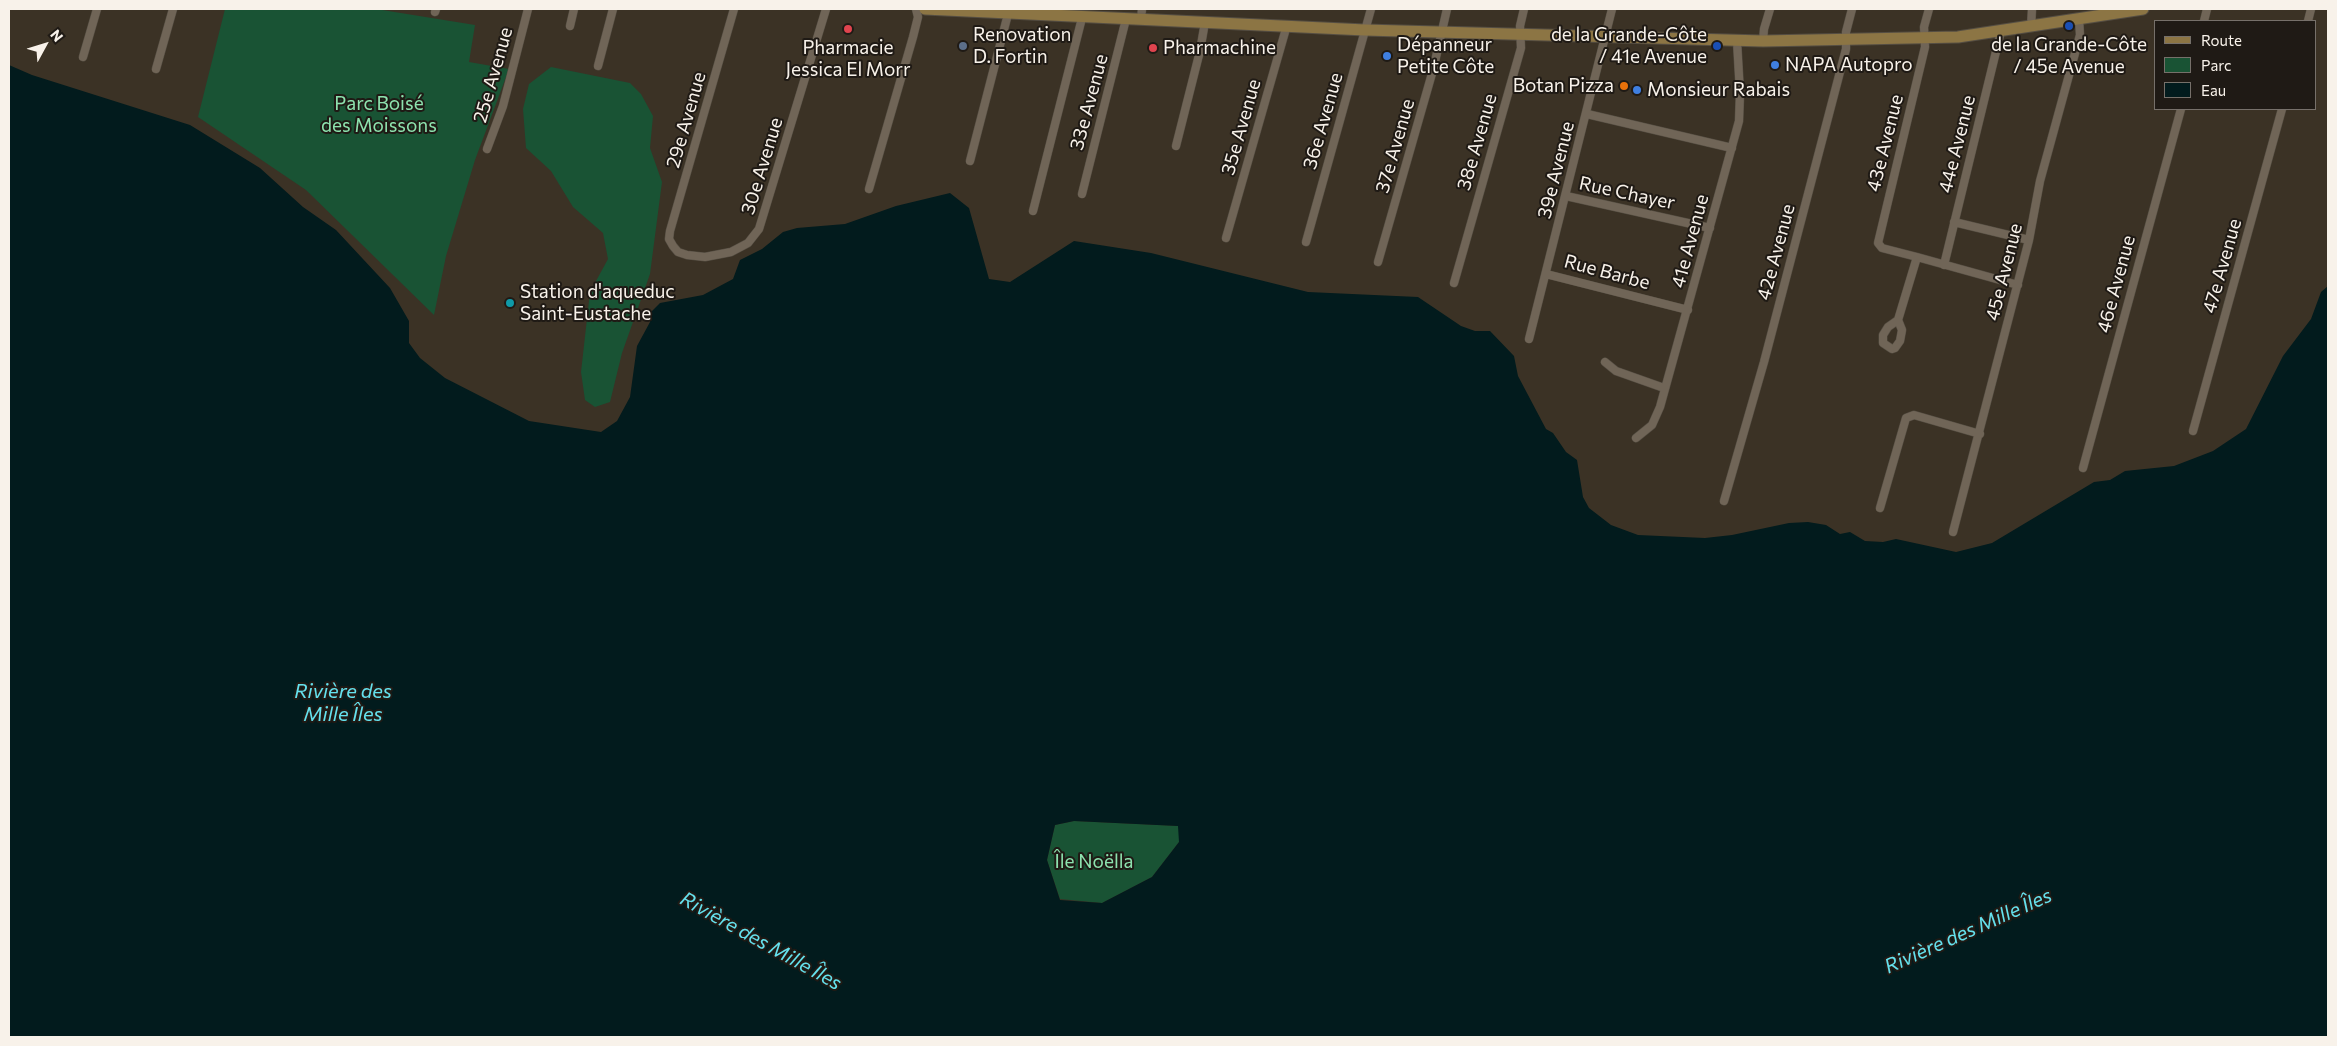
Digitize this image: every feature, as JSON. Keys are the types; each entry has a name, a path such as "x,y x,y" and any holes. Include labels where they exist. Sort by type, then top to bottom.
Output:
{"main road":[{"path":"925,9 1082,18 1126,19 1142,14 1205,22 1365,30 1763,41 1924,39 2031,27 2079,19 2094,13 2143,9"}],"street":[{"path":"83,57 97,9"},
{"path":"156,69 173,9"},
{"name":"25e Avenue","path":"487,149 503,106 528,9"},
{"path":"570,26 574,9"},
{"path":"598,66 613,9"},
{"name":"29e Avenue","path":"669,239 734,9"},
{"name":"30e Avenue","path":"669,239 675,249 682,254 712,256 724,254 742,247 760,229 826,9"},
{"path":"869,189 913,37 918,17 916,9"},
{"name":"36e Avenue","path":"1306,242 1371,9"},
{"name":"37e Avenue","path":"1378,262 1433,70 1446,9"},
{"name":"38e Avenue","path":"1454,282 1521,48 1520,26 1524,9"},
{"name":"39e Avenue","path":"1529,339 1612,9"},
{"path":"1763,41 1764,29 1770,9"},
{"name":"42e Avenue","path":"1724,501 1764,362 1846,49 1852,9"},
{"name":"43e Avenue","path":"1917,257 1882,248 1878,243 1925,47 1924,27 1929,9"},
{"path":"2031,27 2032,9"},
{"path":"970,161 1008,14"},
{"path":"1033,211 1082,18"},
{"name":"33e Avenue","path":"1082,194 1126,19"},
{"name":"45e Avenue","path":"1953,532 2018,285 2040,181 2080,35 2079,19"},
{"path":"1176,146 1200,51 1205,22"},
{"name":"35e Avenue","path":"1226,238 1287,25"},
{"name":"44e Avenue","path":"1944,265 2001,31"},
{"name":"41e Avenue","path":"1636,438 1652,425 1688,310 1739,121 1740,93 1737,40"},
{"name":"46e Avenue","path":"2083,468 2181,110"},
{"name":"47e Avenue","path":"2193,431 2282,110"},
{"path":"1587,114 1732,148"},
{"name":"Rue Chayer","path":"1566,196 1710,228"},
{"path":"1954,222 2029,240"},
{"path":"1898,320 1917,257 2018,285"},
{"name":"Rue Barbe","path":"1546,274 1688,310"},
{"path":"1605,362 1616,371 1664,388"},
{"path":"1880,508 1906,418 1914,415 1980,434"}],"green space":[{"name":"Parc Boisé des Moissons","path":"225,9 376,9 475,25 469,62 509,69 475,160 446,256 434,315 306,190 198,117"},
{"path":"551,67 630,83 641,94 653,116 650,148 662,182 650,274 622,353 610,402 595,407 585,400 581,372 590,292 608,259 603,233 573,207 551,171 526,148 523,109 529,84"},
{"name":"Île Noëlla","path":"1074,821 1179,826 1179,842 1152,877 1102,903 1060,899 1047,860 1055,825"}],"water":[{"name":"Rivière des Mille Îles","path":"9,65 32,75 190,125 260,168 303,207 336,230 390,288 409,321 409,343 420,358 445,378 529,421 601,432 617,421 630,397 637,346 650,322 650,313 660,303 703,295 733,279 740,260 762,249 783,232 797,228 845,224 896,206 950,193 969,208 989,279 1010,282 1074,241 1151,253 1308,292 1418,297 1461,326 1475,331 1490,331 1514,356 1518,376 1546,429 1553,433 1566,452 1577,460 1583,497 1589,508 1611,525 1638,535 1705,538 1732,535 1789,523 1808,522 1826,525 1840,534 1850,532 1865,541 1883,542 1896,539 1956,552 1992,543 2094,482 2110,480 2125,471 2174,466 2213,451 2246,429 2283,356 2311,319 2321,292 2328,286 2328,1037 9,1037","holes":["1074,821 1178,826 1179,842 1152,877 1102,903 1060,900 1047,860 1055,825"]}],"place":[{"name":"de la Grande-Côte / 45e Avenue","path":"2069,26"},
{"name":"Pharmacie Jessica El Morr","path":"848,29"},
{"name":"Renovation D. Fortin","path":"963,46"},
{"name":"de la Grande-Côte / 41e Avenue","path":"1717,46"},
{"name":"Pharmachine","path":"1153,48"},
{"name":"Dépanneur Petite Côte","path":"1387,56"},
{"name":"NAPA Autopro","path":"1775,65"},
{"name":"Botan Pizza","path":"1624,86"},
{"name":"Monsieur Rabais","path":"1637,90"},
{"name":"Station d'aqueduc Saint-Eustache","path":"510,303"}]}
